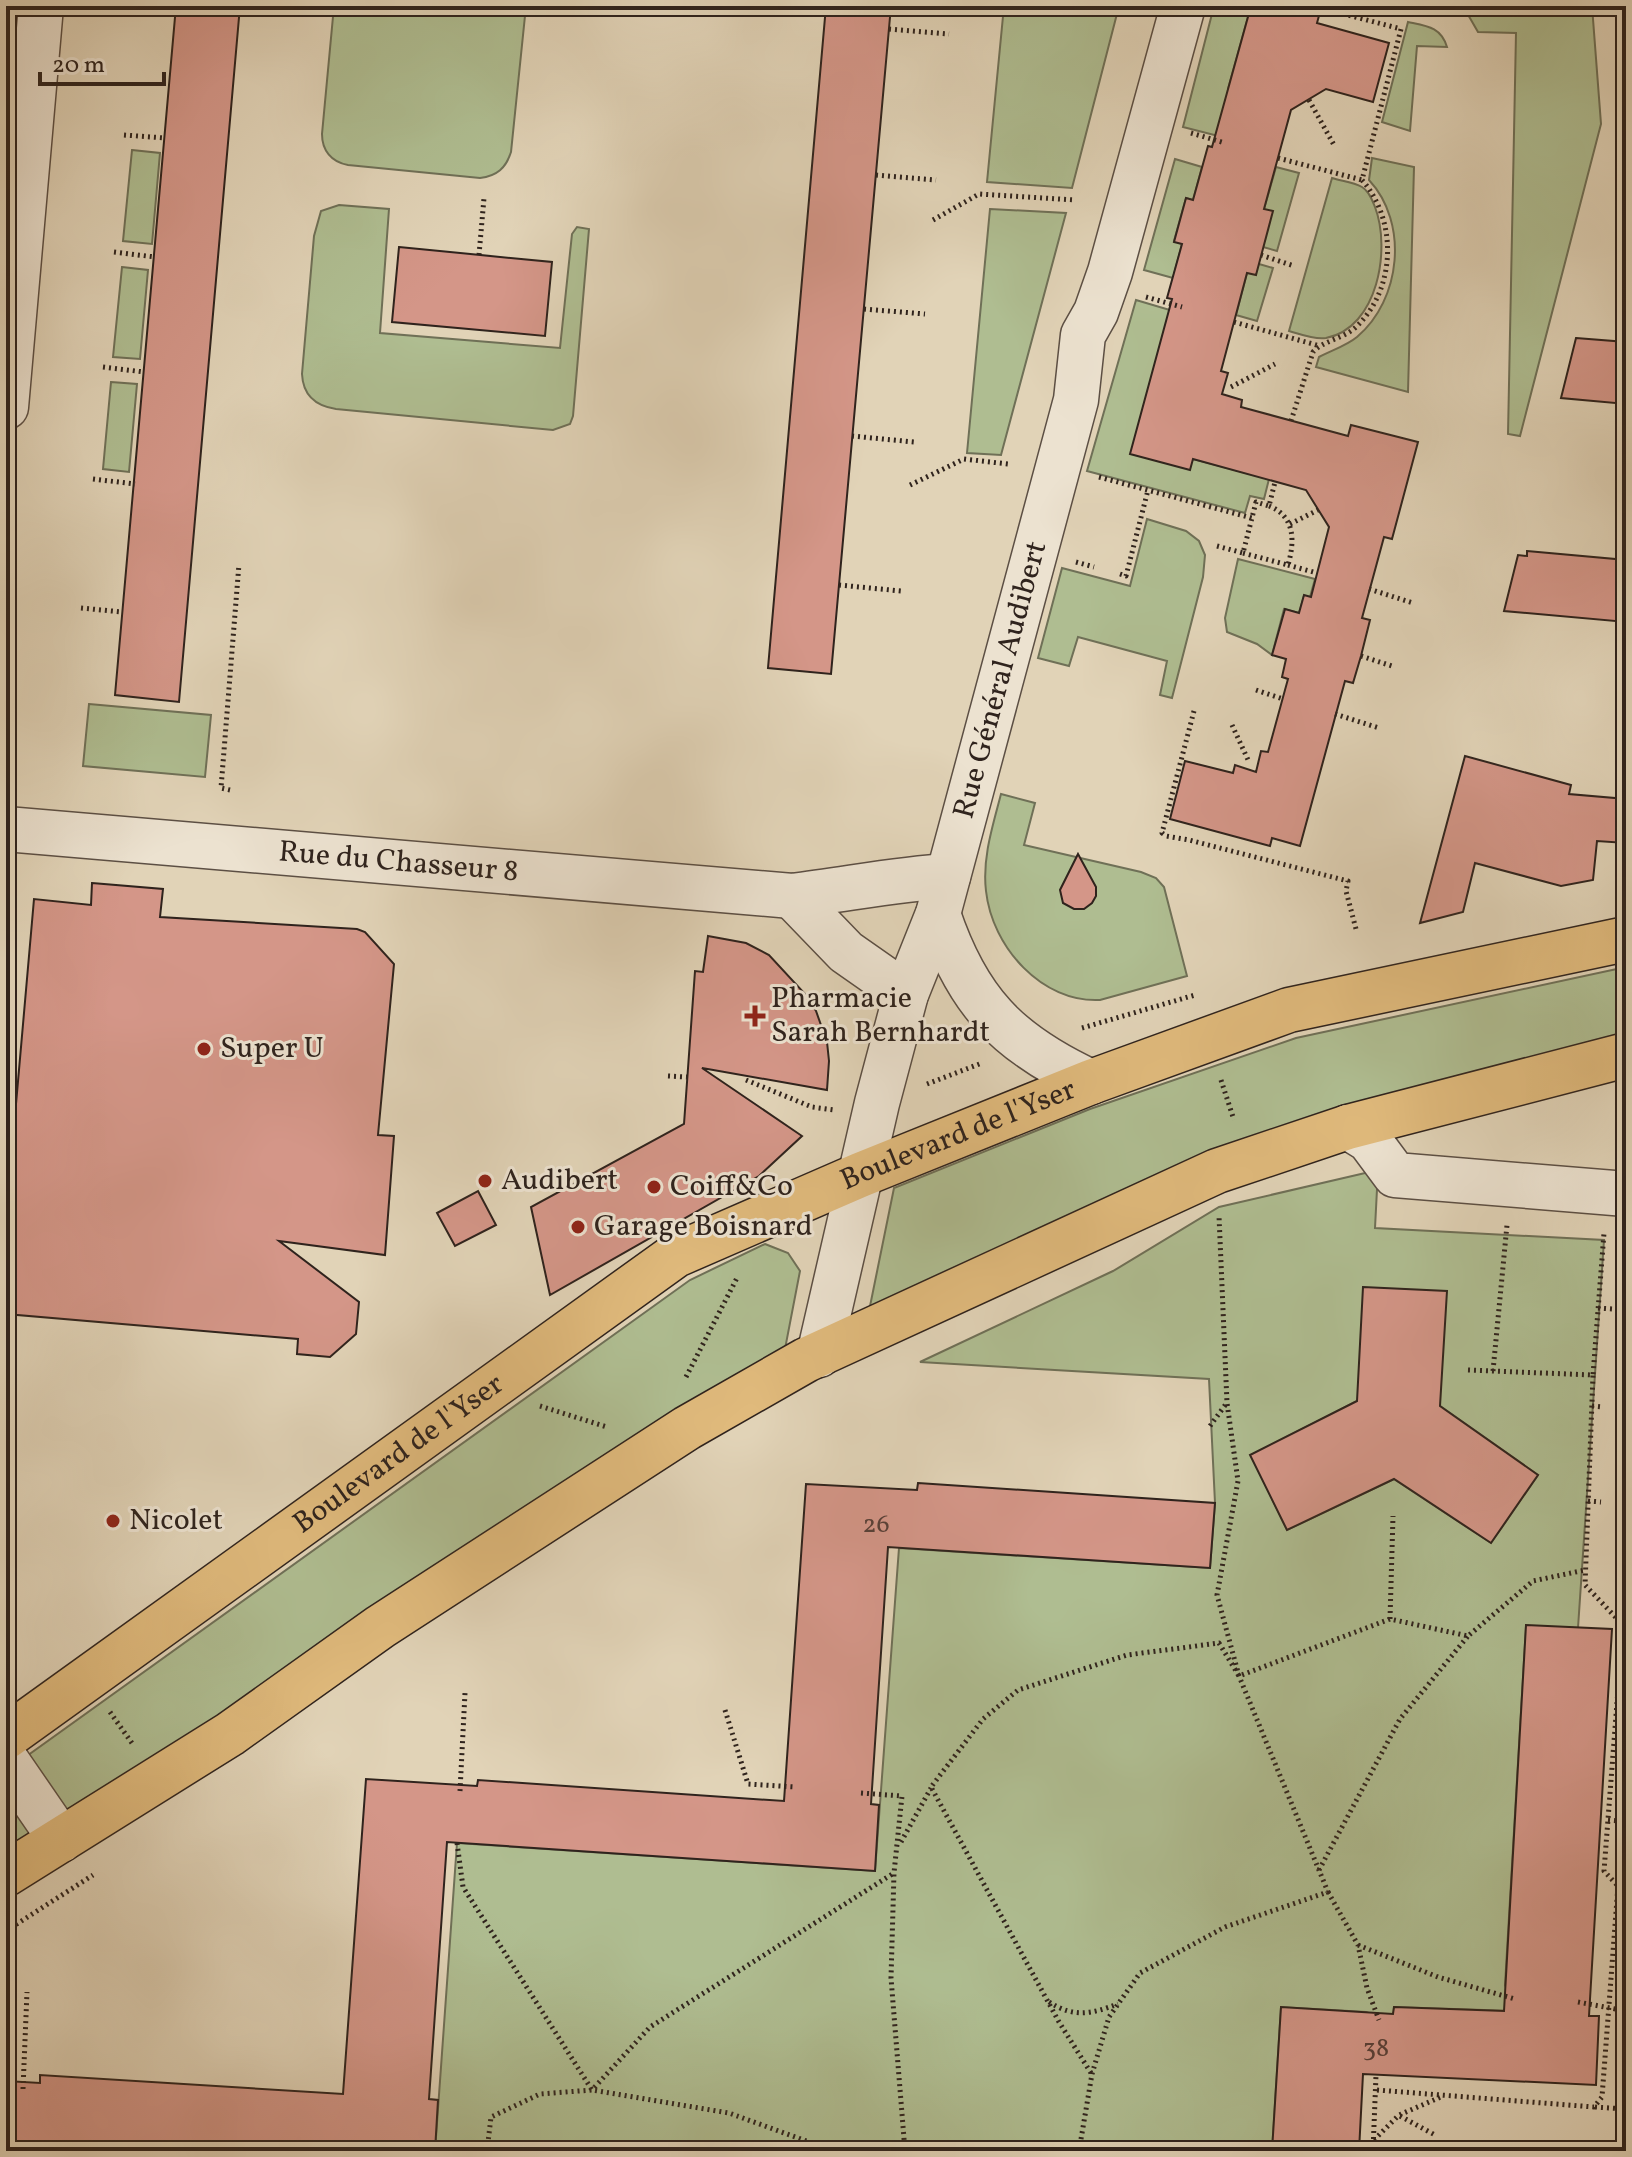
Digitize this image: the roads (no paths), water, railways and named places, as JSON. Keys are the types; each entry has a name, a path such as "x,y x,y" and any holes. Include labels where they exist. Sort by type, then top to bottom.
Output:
{"main road":[{"name":"Boulevard de l'Yser","path":"6,1737 676,1255 860,1175 1091,1082 1289,1010 1626,939"},
{"path":"7,1873 230,1734 380,1627 687,1428 819,1355 1232,1166 1348,1127 1626,1055"}],"street":[{"path":"6,407 41,6"},
{"name":"Rue Général Audibert","path":"819,1355 906,994 943,895 1076,400 1083,335 1104,293 1183,6"},
{"name":"Rue du Chasseur 8","path":"6,829 792,896 874,886 908,878 943,895"},
{"path":"943,895 950,949 967,982 995,1020 1058,1067 1091,1082"},
{"path":"792,896 846,952 906,994"},
{"path":"1348,1127 1369,1140 1395,1175 1617,1193"},
{"path":"6,1760 61,1840"}],"place":[{"name":"Pharmacie Sarah Bernhardt","path":"755,1016"},
{"name":"Super U","path":"204,1049"},
{"name":"Audibert","path":"485,1181"},
{"name":"Coiff&Co","path":"654,1187"},
{"name":"Garage Boisnard","path":"578,1227"},
{"name":"Nicolet","path":"113,1521"}]}
